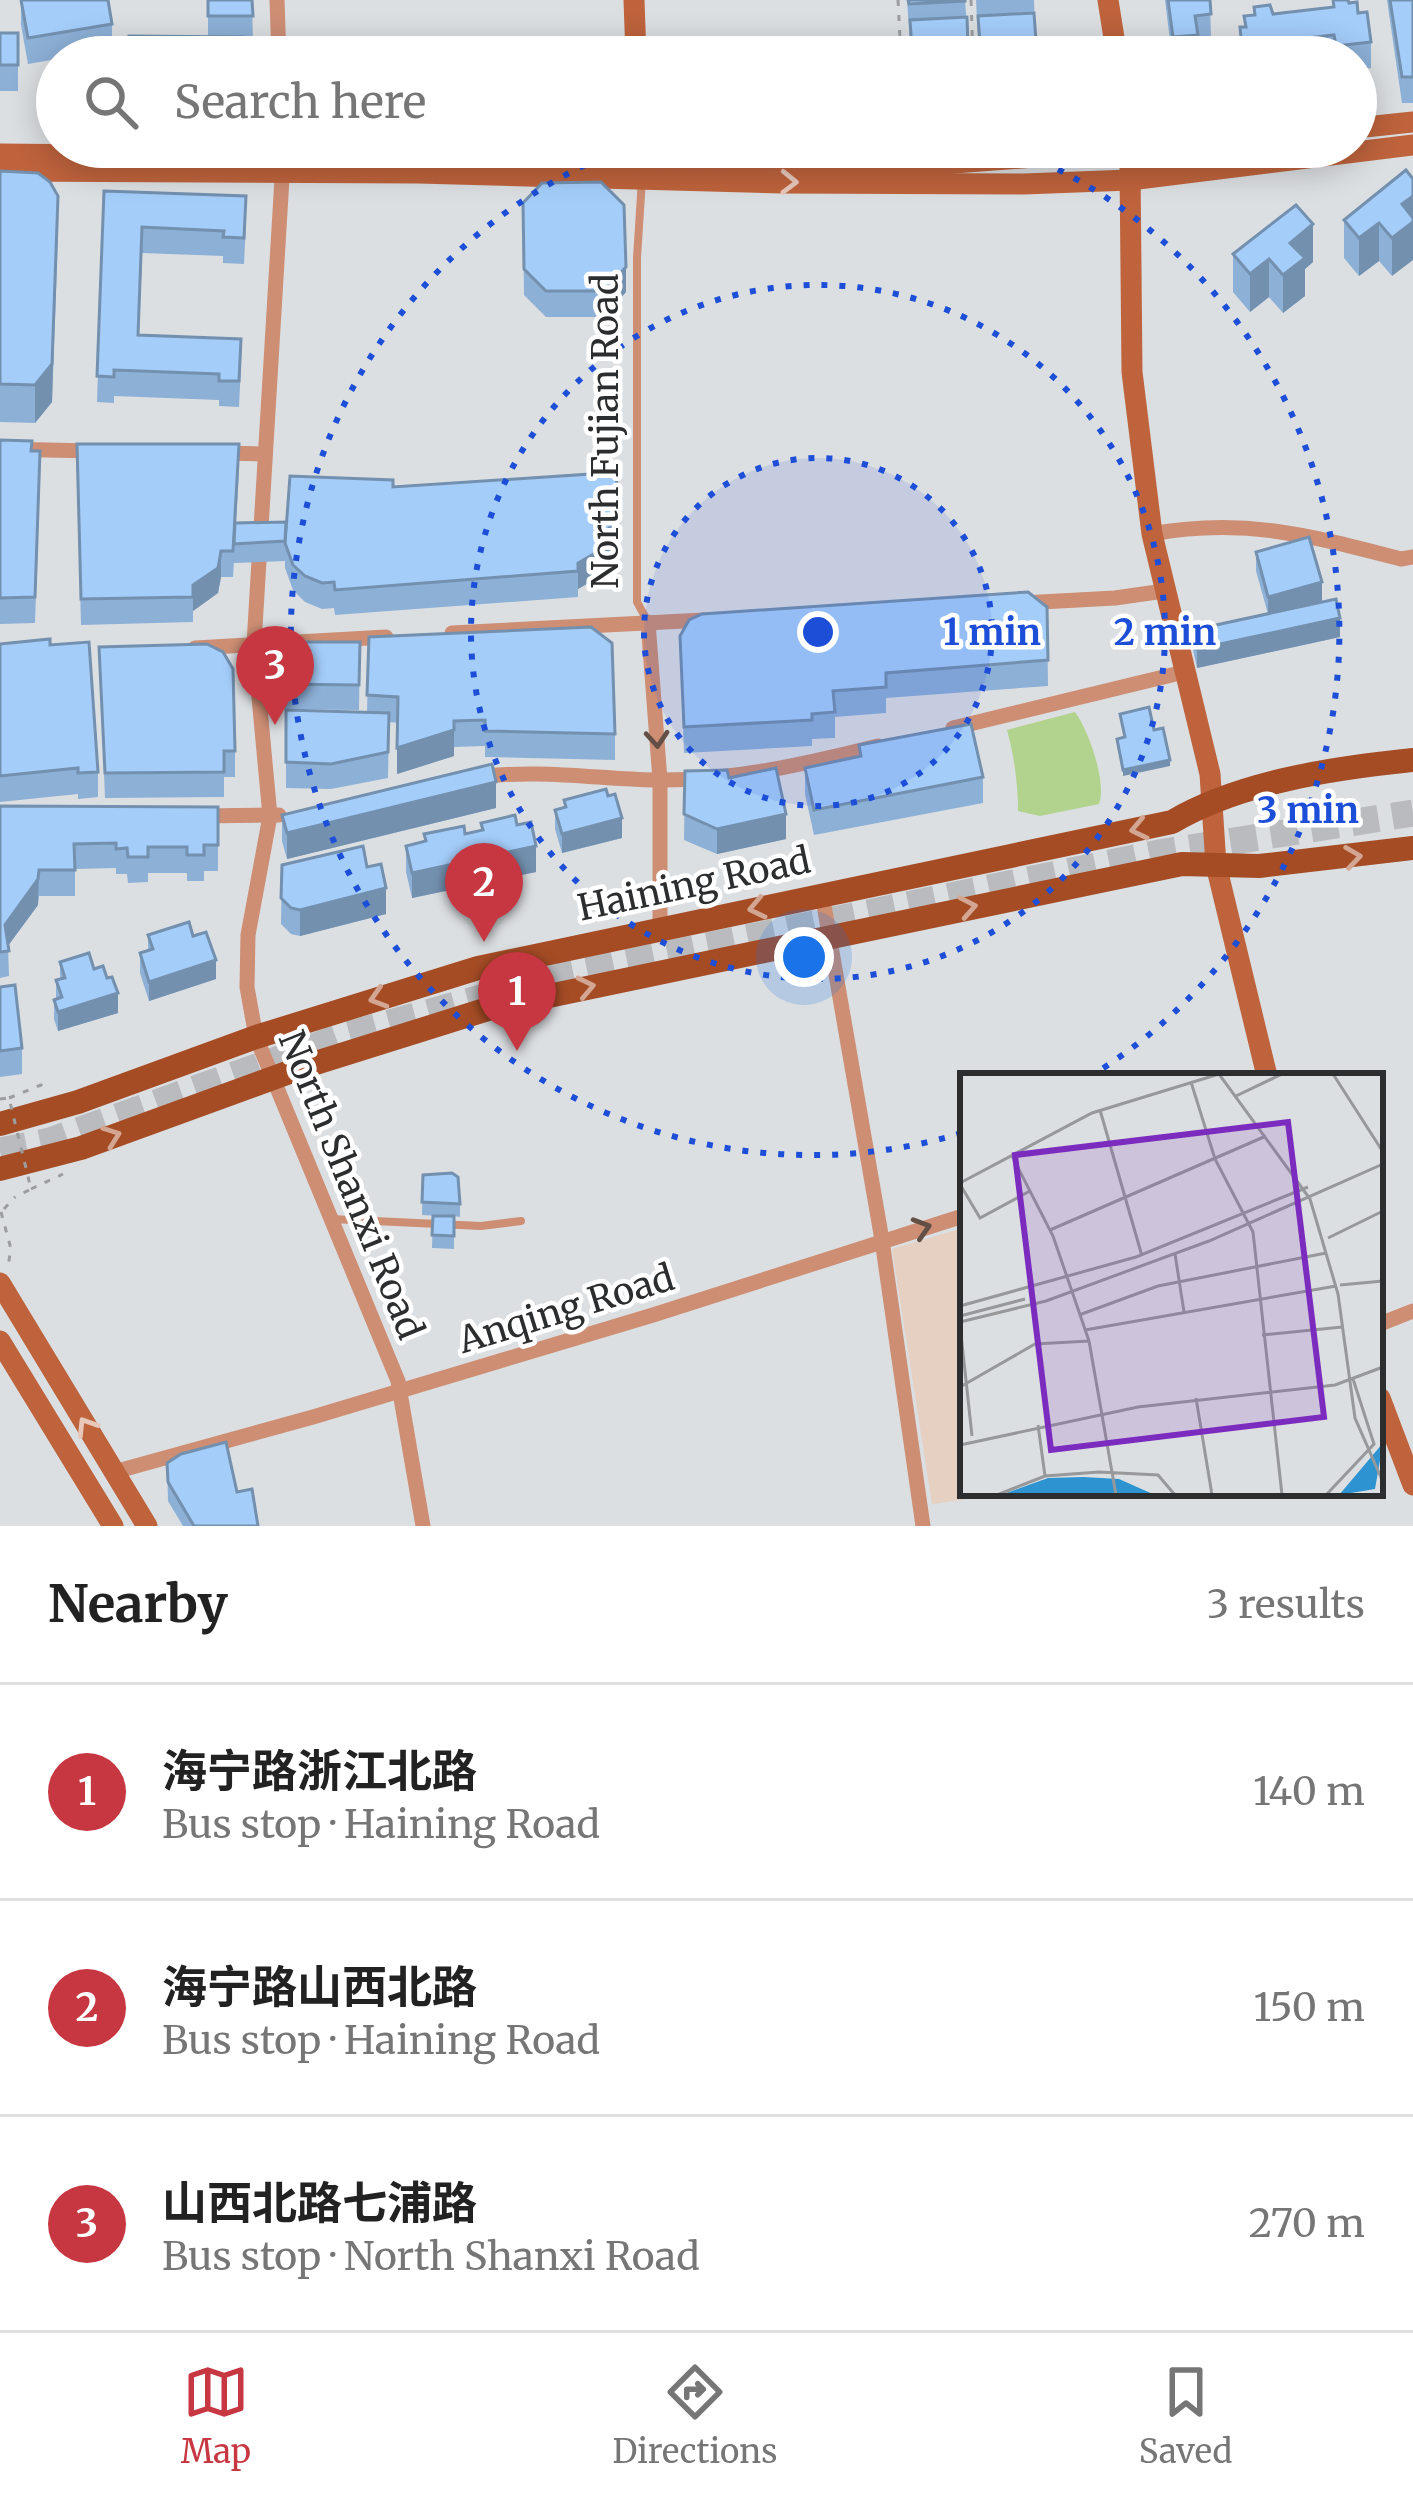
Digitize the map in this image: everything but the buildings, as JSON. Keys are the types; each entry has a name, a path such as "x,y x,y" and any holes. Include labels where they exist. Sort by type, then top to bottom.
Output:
{"main road":[{"path":"634,0 635,36"},
{"path":"1108,0 1114,36"},
{"path":"1377,126 1413,122"},
{"path":"1377,149 1413,145"},
{"path":"0,154 36,155"},
{"path":"0,171 71,168"},
{"path":"739,168 1002,184 1130,180 1227,168"},
{"path":"1130,168 1134,397 1152,534 1210,774 1216,865 1266,1073"},
{"name":"Haining Road","path":"0,1124 478,968 1172,822 1210,799 1347,766 1413,760"},
{"path":"0,1168 81,1148 273,1078 491,1009 1182,864 1259,866 1413,848"},
{"path":"0,1283 147,1526"},
{"path":"0,1341 113,1526"},
{"path":"1383,1406 1413,1486"}],"street":[{"path":"277,0 278,36"},
{"name":"North Shanxi Road","path":"282,168 254,644 270,816 248,935 247,987 256,1037 400,1390 423,1526"},
{"path":"0,449 107,451"},
{"path":"197,453 265,454"},
{"path":"1152,534 1186,527 1254,526 1299,532 1401,559 1413,557"},
{"path":"998,604 1164,591"},
{"path":"440,634 718,619"},
{"name":"North Fujian Road","path":"648,622 660,780 659,929"},
{"path":"166,649 393,637"},
{"path":"939,732 1184,672"},
{"path":"465,780 514,774 660,780 764,772 894,742"},
{"path":"177,815 306,812"},
{"path":"822,894 881,1240 923,1526"},
{"name":"Anqing Road","path":"114,1472 653,1315 960,1217"},
{"path":"1383,1323 1413,1311"}],"lane":[{"name":"North Fujian Road","path":"641,168 637,602 648,622"},
{"path":"330,1219 481,1226 521,1221"}],"path":[{"path":"898,0 900,36"},
{"path":"971,0 973,36"},
{"path":"0,1099 40,1085"},
{"path":"9,1098 31,1189"},
{"path":"10,1249 1,1212 15,1197 59,1178"}],"shaded area":[{"path":"960,1229 960,1496 989,1496 932,1504 892,1249"}],"green space":[{"path":"1075,712 1095,757 1101,783 1099,804 1040,816 1018,811 1007,730"}],"tunnel":[{"path":"0,1151 50,1141 343,1036 557,977 1164,852 1413,813"}],"place":[{"name":"山西北路七浦路","path":"275,725"},
{"name":"海宁路山西北路","path":"484,942"},
{"name":"海宁路浙江北路","path":"517,1051"}]}
